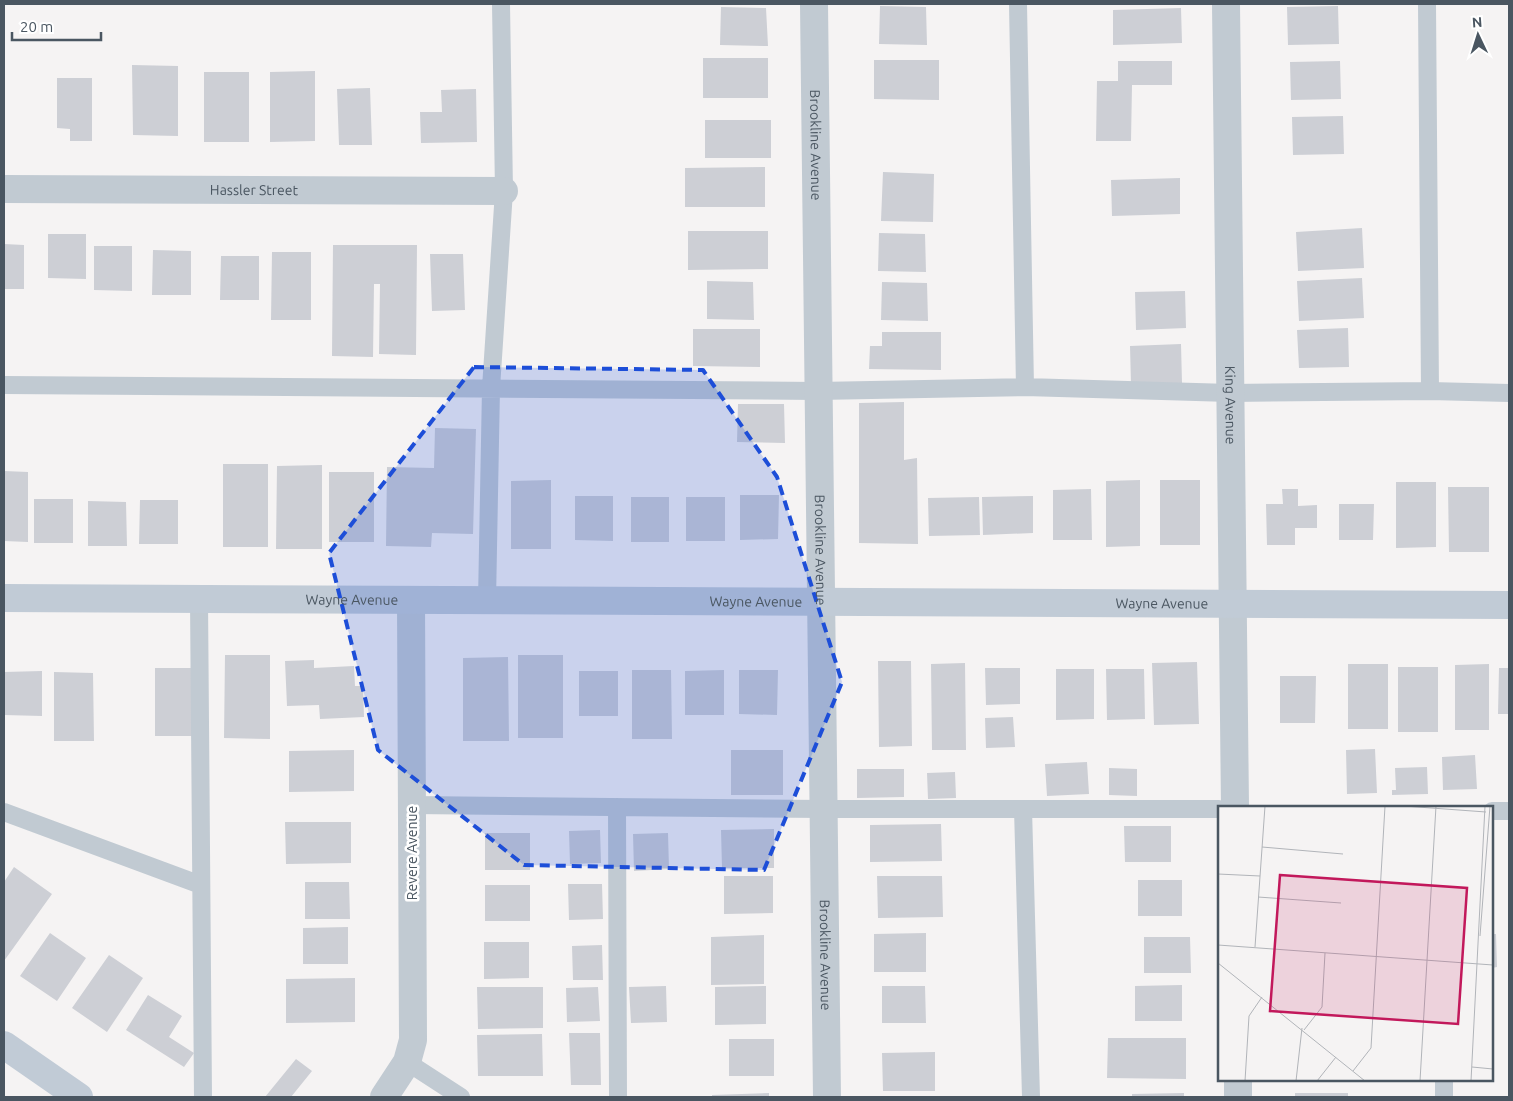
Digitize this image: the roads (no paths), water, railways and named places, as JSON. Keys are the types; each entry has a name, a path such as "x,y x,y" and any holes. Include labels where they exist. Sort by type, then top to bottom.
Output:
{"main road":[{"name":"Wayne Avenue","path":"4,598 1509,605"},
{"path":"4,1045 79,1097"}],"street":[{"name":"Brookline Avenue","path":"814,4 827,1097"},
{"name":"King Avenue","path":"1226,4 1235,806"},
{"name":"Hassler Street","path":"4,189 504,191"},
{"name":"Revere Avenue","path":"384,1097 407,1062 413,1040 411,601"},
{"path":"1238,1081 1238,1097"}],"lane":[{"path":"487,601 491,388 504,191 501,4"},
{"path":"1018,4 1025,387"},
{"path":"1427,4 1430,391"},
{"path":"4,385 818,391 1025,387 1230,393 1430,391 1509,393"},
{"path":"199,599 203,1097"},
{"path":"412,805 824,809 1218,809"},
{"path":"617,807 618,1097"},
{"path":"1023,809 1031,1097"},
{"path":"1493,811 1509,811"},
{"path":"4,812 201,886"},
{"path":"407,1062 461,1097"},
{"path":"1444,1081 1444,1097"}]}
